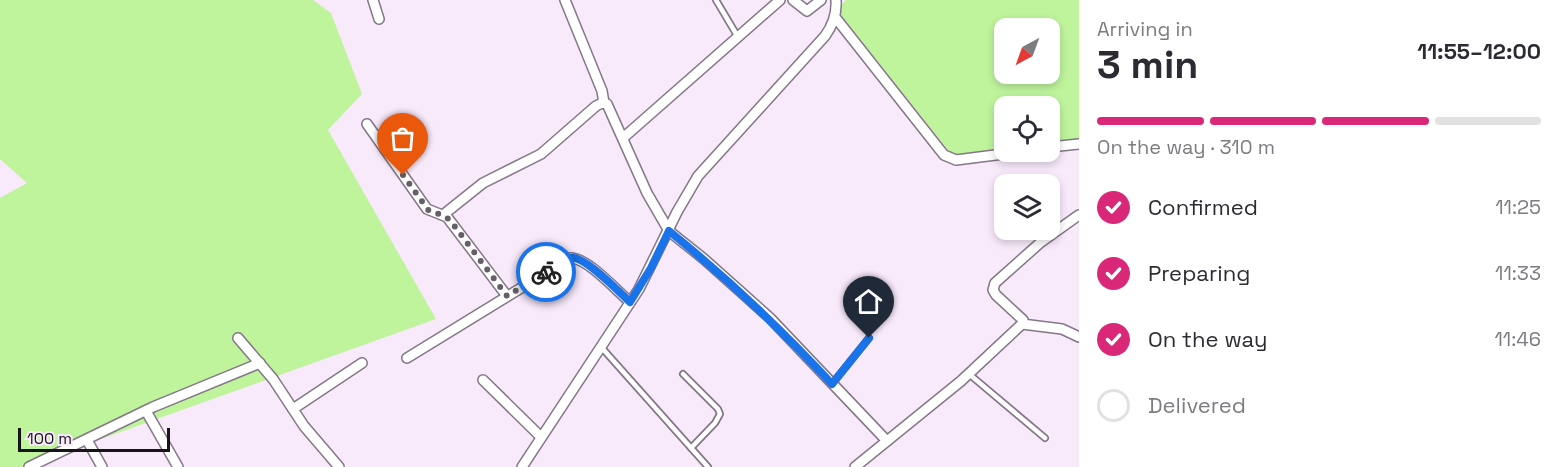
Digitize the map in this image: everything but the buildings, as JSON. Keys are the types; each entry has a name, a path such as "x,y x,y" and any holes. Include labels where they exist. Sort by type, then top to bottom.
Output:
{"street":[{"path":"373,0 379,19"},
{"path":"565,0 602,91 604,103"},
{"path":"793,0 807,11 823,0 836,9 944,155 956,160 994,155"},
{"path":"623,138 776,1"},
{"path":"522,467 651,268 698,176 825,36 836,9"},
{"path":"443,215 483,183 541,154 596,106 604,103 609,105 647,193 669,231 770,318 887,441"},
{"path":"367,124 427,208 450,220 507,296"},
{"path":"1060,146 1079,144"},
{"path":"1022,324 1023,320 996,295 993,290 995,284 1041,242 1079,215"},
{"path":"407,358 565,261 576,258 630,302"},
{"path":"855,467 969,373 1022,324 1062,329 1079,336"},
{"path":"238,338 278,385 311,435 335,465"},
{"path":"30,467 146,411 260,363"},
{"path":"293,409 362,363"},
{"path":"483,380 541,437"},
{"path":"146,411 178,467"},
{"path":"87,440 102,467"}],"lane":[{"path":"716,0 738,37"},
{"path":"832,384 869,338"},
{"path":"601,347 708,467"},
{"path":"969,373 1045,438"},
{"path":"683,374 718,409 720,414 716,423 691,448"}],"green space":[{"path":"0,0 313,0 331,13 362,94 328,130 436,319 23,467 0,467 0,198 27,183 0,159"},
{"path":"846,0 1079,0 1079,144 1060,146 1060,96 994,96 994,154 956,160 837,10"}],"way so far":[{"path":"403,175 429,211 446,216 450,220 507,296 546,272"}],"route":[{"path":"546,272 570,258 576,258 630,302 651,268 669,231 770,318 832,384 869,338"}]}
